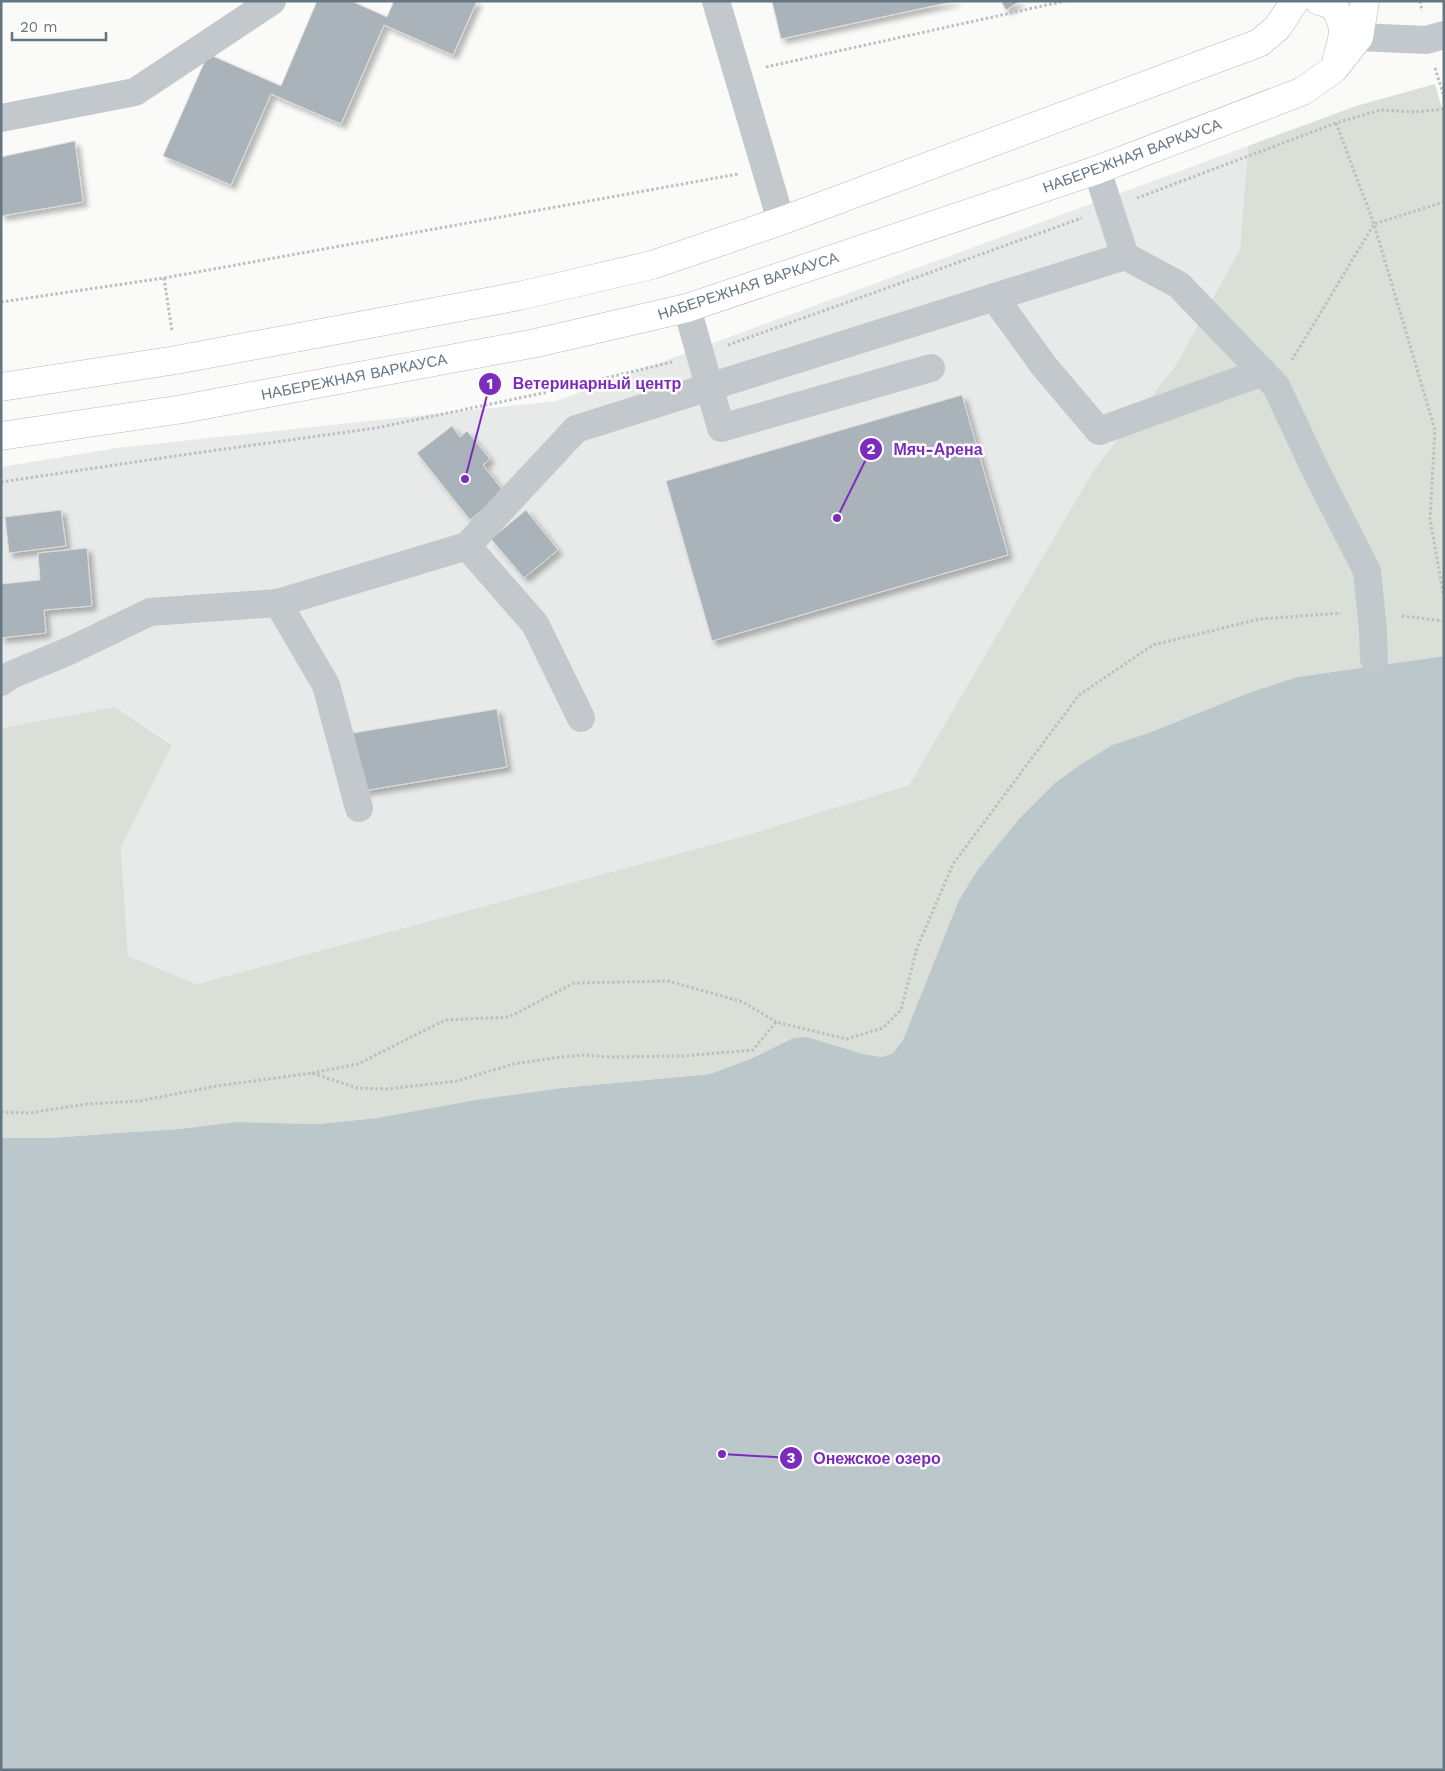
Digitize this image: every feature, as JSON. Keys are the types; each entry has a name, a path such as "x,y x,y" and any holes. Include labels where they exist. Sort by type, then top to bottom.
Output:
{"main road":[{"path":"1319,1 1333,5 1342,18 1344,34 1334,69"},
{"name":"НАБЕРЕЖНАЯ ВАРКАУСА","path":"1,436 193,407 536,343 687,308 1097,170 1304,91 1334,69 1359,37 1365,1"},
{"path":"1,387 176,360 519,296 652,264 781,222 1259,43 1277,28 1300,4"}],"street":[{"path":"1,118 135,92 272,1"},
{"path":"716,1 781,222"},
{"path":"1359,37 1426,40 1444,35"},
{"path":"1097,170 1125,256 1179,285 1270,379 1367,571 1374,659"},
{"path":"1,682 11,675 69,652 150,612 278,603 467,546 576,429 1125,256"},
{"path":"994,298 1044,366 1099,431 1270,379"},
{"path":"687,308 722,428 931,368"},
{"path":"467,546 535,624 581,718"},
{"path":"278,603 326,685 359,808"}],"path":[{"path":"737,74 1065,1"},
{"path":"1336,123 1374,224 1435,430 1430,519 1444,598"},
{"path":"1,302 164,278 765,169"},
{"path":"1270,379 1374,224 1444,202"},
{"path":"164,278 172,332"},
{"path":"1,1112 30,1113 87,1104 139,1101 217,1086 312,1074 358,1064 445,1020 509,1017 574,983 668,982 743,1002 776,1022 847,1039 883,1028 901,1010 917,948 953,864 1079,695 1153,645 1260,619 1370,612 1444,621"},
{"path":"312,1074 357,1088 387,1089 457,1081 513,1064 561,1057 584,1055 609,1057 683,1056 753,1050 776,1022"}],"shaded area":[{"path":"1435,84 1444,116 1444,656 1297,677 1248,693 1151,732 1112,745 976,872 958,902 903,1041 893,1053 882,1057 863,1054 807,1038 793,1038 750,1059 710,1074 561,1088 475,1100 377,1118 318,1124 236,1122 179,1129 51,1138 1,1138 1,728 115,707 172,745 121,848 128,956 197,984 747,835 909,785 1093,471 1176,365 1240,249 1248,146 1356,106"},
{"path":"1248,146 1240,249 1176,365 1093,471 909,785 747,835 197,984 128,956 121,848 172,744 115,707 1,728 1,467 117,448 556,401"},
{"path":"1444,656 1444,1770 1,1770 1,1138 51,1138 179,1129 236,1122 318,1124 377,1118 475,1100 561,1088 710,1074 750,1059 793,1038 807,1037 863,1054 882,1057 893,1053 903,1040 958,902 976,872 1019,819 1055,783 1077,767 1112,745 1151,732 1248,693 1297,677"}],"building":[{"path":"317,1 351,1 387,17 394,1 477,1 453,55 384,25 341,124 271,94 231,185 163,156 208,54 281,86"},
{"path":"772,1 956,1 781,39"},
{"path":"1001,1 1020,1 1006,10"},
{"path":"75,141 83,202 1,216 1,157"},
{"path":"962,395 1008,555 712,641 666,481"},
{"path":"452,426 460,437 467,431 490,459 483,465 504,492 470,520 417,453"},
{"path":"61,510 66,546 9,553 5,517"},
{"path":"526,510 558,550 524,578 491,539"},
{"path":"87,548 92,606 44,610 46,633 1,638 1,584 40,580 38,553"},
{"path":"497,709 507,767 363,791 353,733"}],"place":[{"name":"Ветеринарный центр","path":"465,479"},
{"name":"Мяч-Арена","path":"837,518"},
{"name":"Онежское озеро","path":"722,1454"}]}
